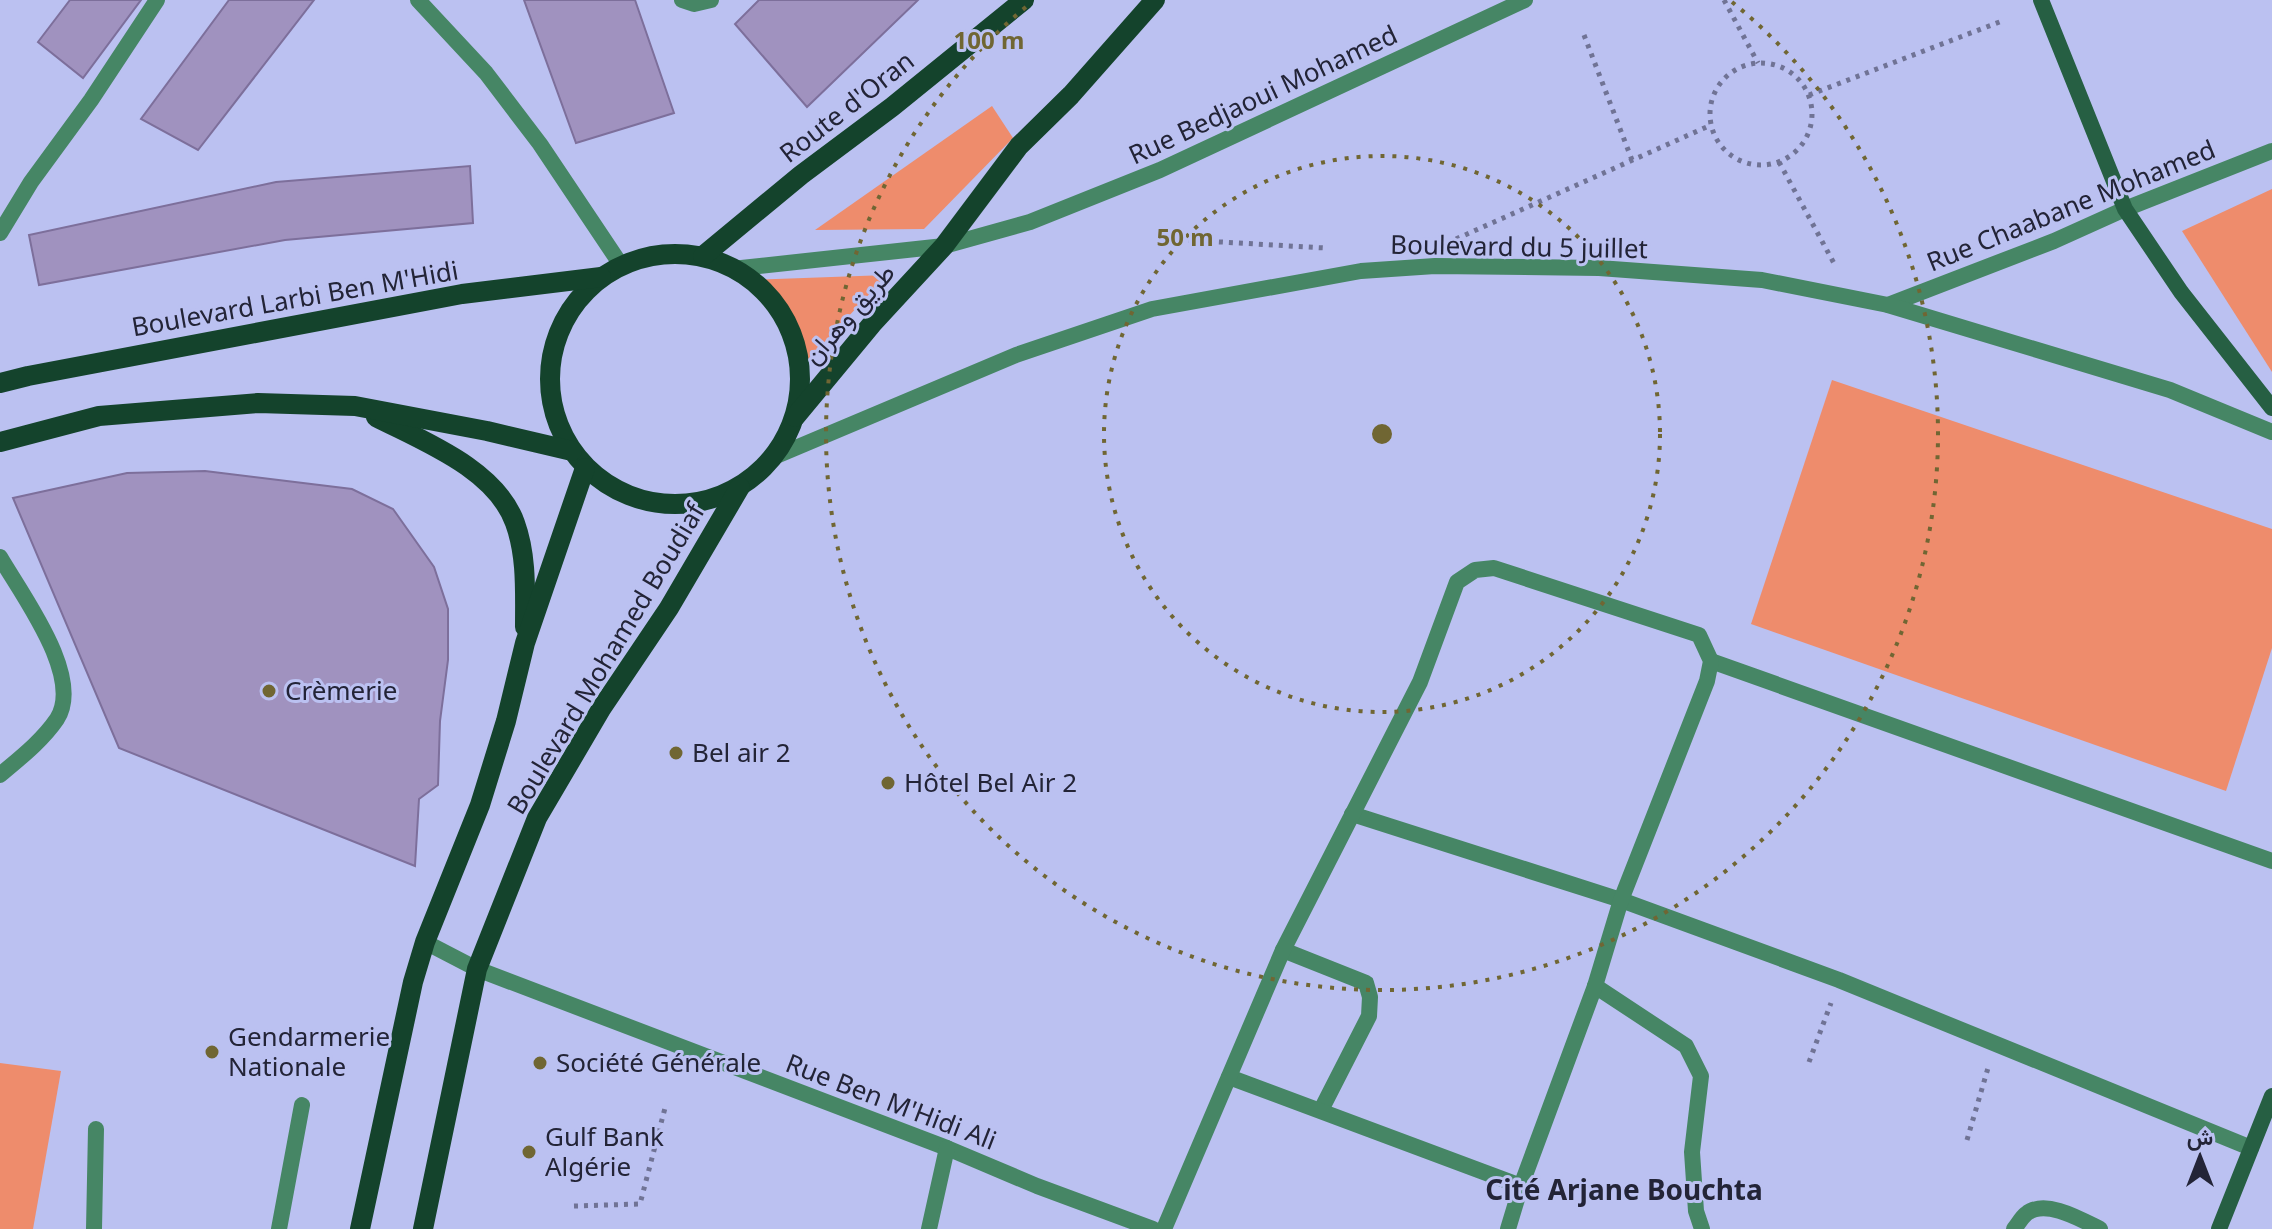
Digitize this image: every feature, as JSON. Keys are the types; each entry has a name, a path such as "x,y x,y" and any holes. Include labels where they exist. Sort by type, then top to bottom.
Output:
{"main road":[{"name":"Route d'Oran","path":"703,256 1024,0"},
{"path":"944,246 1019,146 1071,95 1155,0"},
{"name":"طريق وهران","path":"795,417 872,324 944,246"},
{"path":"682,253 703,256 751,279 778,307 795,342 801,379 795,417 774,457 740,487 709,500 676,505 643,500 612,488 585,468 572,451 557,422 549,391 550,358 560,327 577,300 601,277 621,265 651,256 682,253"},
{"name":"Boulevard Larbi Ben M'Hidi","path":"0,383 462,294 601,277"},
{"path":"0,442 99,416 258,403 355,406 572,451"},
{"path":"355,406 441,450 481,476 498,495 515,520 522,547 525,643"},
{"name":"Boulevard Mohamed Boudiaf","path":"360,1229 413,982 425,942 480,805 506,721 525,643 585,468"},
{"name":"Boulevard Mohamed Boudiaf","path":"423,1229 477,969 537,818 601,709 676,596 740,487"}],"street":[{"path":"0,233 31,182 91,100 157,0"},
{"path":"418,0 486,73 540,144 621,265"},
{"path":"682,0 694,4 711,0"},
{"name":"Rue Bedjaoui Mohamed","path":"732,269 944,246 1015,227 1160,170 1525,0"},
{"path":"2041,0 2125,209 2181,292 2272,408"},
{"name":"Rue Chaabane Mohamed","path":"1888,305 2272,151"},
{"name":"Boulevard du 5 juillet","path":"774,457 1016,355 1152,309 1361,271 1435,266 1599,268 1762,280 1888,305 2170,390 2272,432"},
{"path":"0,557 58,656 65,688 59,716 33,747 0,775"},
{"path":"1164,1229 1283,950 1420,682 1457,582 1475,570 1494,568 1699,635 1711,661 1707,681 1621,900 1595,986 1508,1229"},
{"path":"1711,661 2272,861"},
{"path":"1352,814 1621,900 1839,980 2251,1148"},
{"name":"Rue Ben M'Hidi Ali","path":"425,942 477,969 1153,1229"},
{"path":"1283,950 1366,983 1370,997 1369,1016 1321,1110"},
{"path":"1595,986 1686,1046 1701,1076 1692,1152 1696,1211 1702,1229"},
{"path":"1229,1077 1521,1186"},
{"path":"2219,1229 2272,1096"},
{"path":"279,1229 302,1105"},
{"path":"94,1229 96,1129"},
{"path":"929,1229 947,1148"},
{"path":"2014,1229 2028,1212 2041,1208 2066,1212 2100,1229"}],"path":[{"path":"1724,0 1758,63"},
{"path":"1809,95 2002,21"},
{"path":"1584,35 1632,160"},
{"path":"1758,63 1789,71 1809,95 1812,111 1811,126 1805,141 1794,153 1779,162 1762,165 1745,163 1729,154 1717,141 1711,125 1710,107 1716,90 1727,77 1741,67 1758,63"},
{"path":"1452,241 1711,125"},
{"path":"1779,162 1841,277"},
{"path":"1809,1062 1839,980"},
{"path":"1967,1140 1995,1042"},
{"path":"574,1206 640,1204 665,1108"}],"shaded area":[{"path":"992,106 1013,138 924,229 815,230"},
{"path":"2272,189 2272,372 2182,231"},
{"path":"887,275 807,361 798,336 786,316 751,280"},
{"path":"1832,380 2272,529 2272,648 2226,791 1751,624"},
{"path":"0,1063 61,1071 33,1229 0,1229"}],"building":[{"path":"70,0 141,0 83,78 38,42"},
{"path":"229,0 314,0 198,150 141,119"},
{"path":"524,0 635,0 674,113 576,143"},
{"path":"759,0 918,0 807,107 735,24"},
{"path":"470,166 473,223 285,240 39,285 29,235 276,182"},
{"name":"Crèmerie","path":"205,471 352,489 393,509 434,567 448,609 448,660 440,721 438,785 419,799 415,866 119,748 13,498 127,473"}],"place":[{"name":"Crèmerie","path":"269,691"},
{"name":"Bel air 2","path":"676,753"},
{"name":"Hôtel Bel Air 2","path":"888,783"},
{"name":"Gendarmerie Nationale","path":"212,1052"},
{"name":"Société Générale","path":"540,1063"},
{"name":"Gulf Bank Algérie","path":"529,1152"}],"district":[{"name":"Cité Arjane Bouchta","path":"1624,1190"}]}
